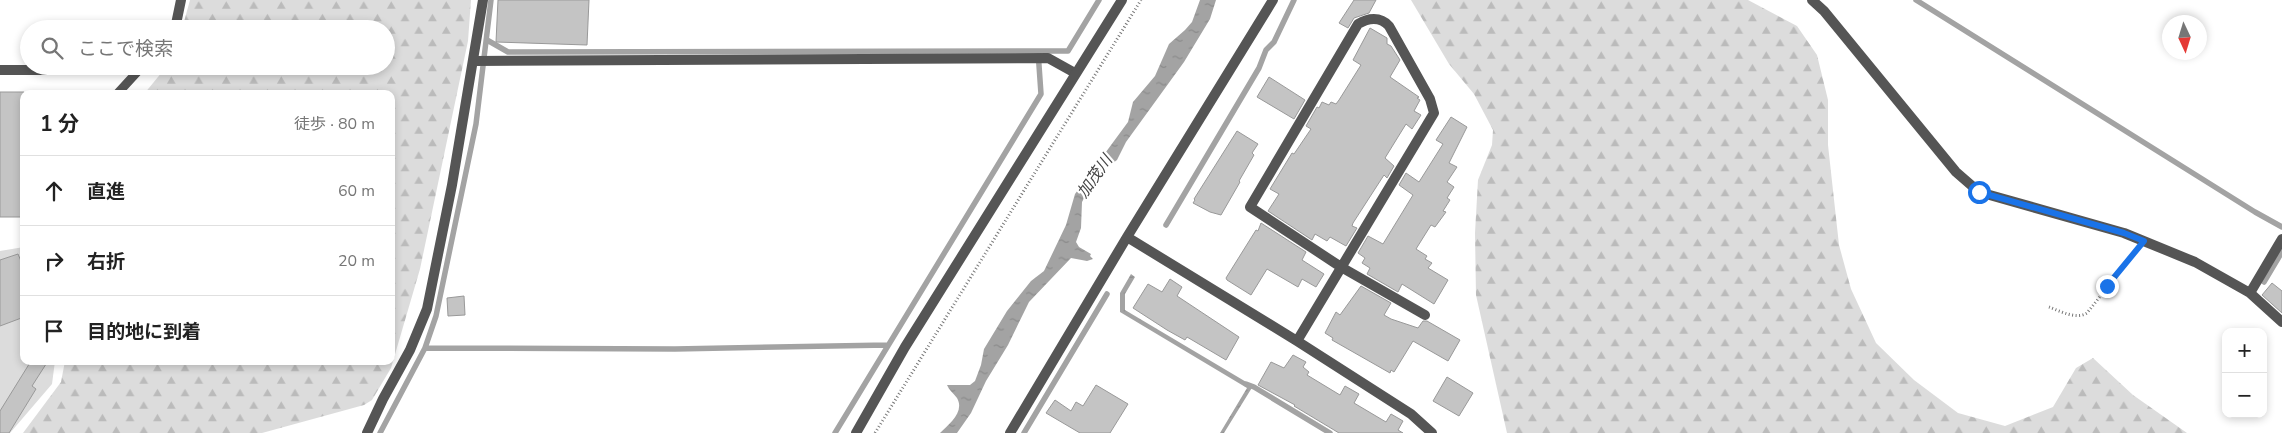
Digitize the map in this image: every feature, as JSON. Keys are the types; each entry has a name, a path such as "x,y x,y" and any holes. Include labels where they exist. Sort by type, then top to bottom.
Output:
{"street":[{"path":"177,20 181,0"},
{"path":"367,433 382,399 410,350 427,309 475,60 484,0"},
{"path":"856,433 906,347 1122,0"},
{"path":"1010,433 1127,237 1273,0"},
{"path":"1812,0 1824,11 1956,172 1979,192 2124,233 2195,262 2250,293 2282,322"},
{"path":"1297,341 1341,267 1434,113 1430,99 1389,26 1385,21 1366,19 1358,24 1250,207 1341,267 1425,315"},
{"path":"475,60 1048,58 1075,73"},
{"path":"0,70 20,70"},
{"path":"1127,237 1297,341 1411,414 1432,433"},
{"path":"2250,293 2282,239"}],"lane":[{"path":"121,90 134,75"}],"path":[{"path":"875,433 1141,0"},
{"path":"2049,307 2072,315 2083,316 2144,241"}],"green space":[{"path":"190,0 471,0 468,41 420,269 395,354 395,90 147,90 160,75 395,75 395,20 184,20"},
{"path":"1411,0 1748,0 1797,26 1817,55 1828,100 1828,145 1839,245 1851,289 1876,343 1914,380 1958,413 2005,426 2053,407 2076,368 2093,358 2133,395 2187,433 1507,433 1476,295 1475,233 1478,180 1492,145 1493,130 1474,94 1449,64"},
{"path":"20,248 20,365 54,365 52,384 10,433 0,433 0,251"},
{"path":"64,365 392,365 372,400 364,405 262,433 23,433 61,382"}],"water":[{"name":"加茂川","path":"1200,0 1216,0 1210,19 1184,62 1126,142 1117,160 1105,169 1082,202 1081,228 1076,242 1079,247 1091,254 1090,256 1093,259 1087,261 1071,258 1029,302 1008,345 986,381 971,413 957,433 940,433 955,417 959,408 957,398 947,385 970,385 975,381 984,349 1007,311 1031,281 1044,271 1066,225 1075,194 1128,122 1133,102 1155,76 1169,44 1192,22"},
{"path":"1131,274 1135,277 1125,294 1125,310 1253,386 1224,433 1220,433 1247,388 1120,312 1120,293"}],"building":[{"path":"498,0 589,0 587,45 496,42"},
{"path":"1354,0 1376,0 1369,13 1354,18 1348,28 1339,23"},
{"path":"1370,28 1387,38 1387,44 1391,46 1400,60 1390,77 1419,97 1417,98 1420,100 1414,111 1421,115 1412,129 1406,124 1385,158 1394,166 1387,178 1384,175 1353,223 1352,226 1357,228 1346,246 1330,237 1327,241 1315,234 1312,240 1268,211 1279,194 1270,189 1292,153 1294,154 1311,129 1306,126 1317,107 1319,108 1322,102 1329,105 1331,102 1336,104 1361,65 1353,60"},
{"path":"1269,77 1305,100 1294,119 1257,97"},
{"path":"0,92 20,92 20,217 0,217"},
{"path":"1451,117 1467,127 1449,163 1457,167 1447,182 1454,187 1447,198 1450,200 1443,211 1446,212 1435,227 1431,225 1416,249 1427,256 1425,259 1432,263 1428,268 1448,280 1434,304 1402,284 1398,292 1367,274 1370,268 1362,263 1365,258 1358,253 1368,236 1383,244 1413,195 1399,185 1406,173 1419,182 1443,144 1436,140"},
{"path":"1237,131 1258,144 1252,153 1254,155 1240,182 1221,215 1210,212 1193,203"},
{"path":"1261,223 1306,252 1302,260 1324,274 1316,287 1302,279 1298,287 1267,269 1251,295 1227,280 1226,278 1256,230 1258,231"},
{"path":"18,254 20,259 20,318 0,326 0,260"},
{"path":"1170,279 1182,287 1177,296 1239,337 1226,360 1187,337 1185,340 1167,330 1133,308 1148,284 1162,292"},
{"path":"2272,283 2282,291 2282,313 2262,295"},
{"path":"1361,286 1391,303 1384,315 1391,319 1418,328 1423,321 1427,321 1460,340 1448,361 1413,341 1394,372 1391,370 1390,373 1332,340 1333,338 1325,333 1336,312 1340,315"},
{"path":"464,296 465,315 448,316 447,298"},
{"path":"1293,355 1306,362 1303,367 1309,372 1307,375 1340,395 1345,386 1359,394 1354,403 1386,422 1391,414 1403,421 1398,430 1403,433 1339,433 1295,405 1258,385 1271,362 1284,368"},
{"path":"29,365 45,365 32,386 36,389 9,433 0,433 0,411"},
{"path":"1447,377 1473,393 1459,416 1433,401"},
{"path":"1096,385 1128,404 1110,433 1080,433 1046,413 1055,400 1071,411 1076,402 1083,406"}],"waterway":[{"path":"380,433 425,348 436,316 476,124 491,0"},
{"path":"835,433 1041,94 1038,51 1068,51 1099,0"},
{"path":"1166,225 1259,68 1266,50 1274,42 1294,0"},
{"path":"1916,0 2282,227"},
{"path":"487,40 508,52 1038,51"},
{"path":"2264,282 2282,252"},
{"path":"1024,433 1107,294"},
{"path":"425,348 675,349 888,345"},
{"path":"1246,384 1330,433"}],"route":[{"path":"1979,192 2124,233 2144,241 2107,286"}]}
